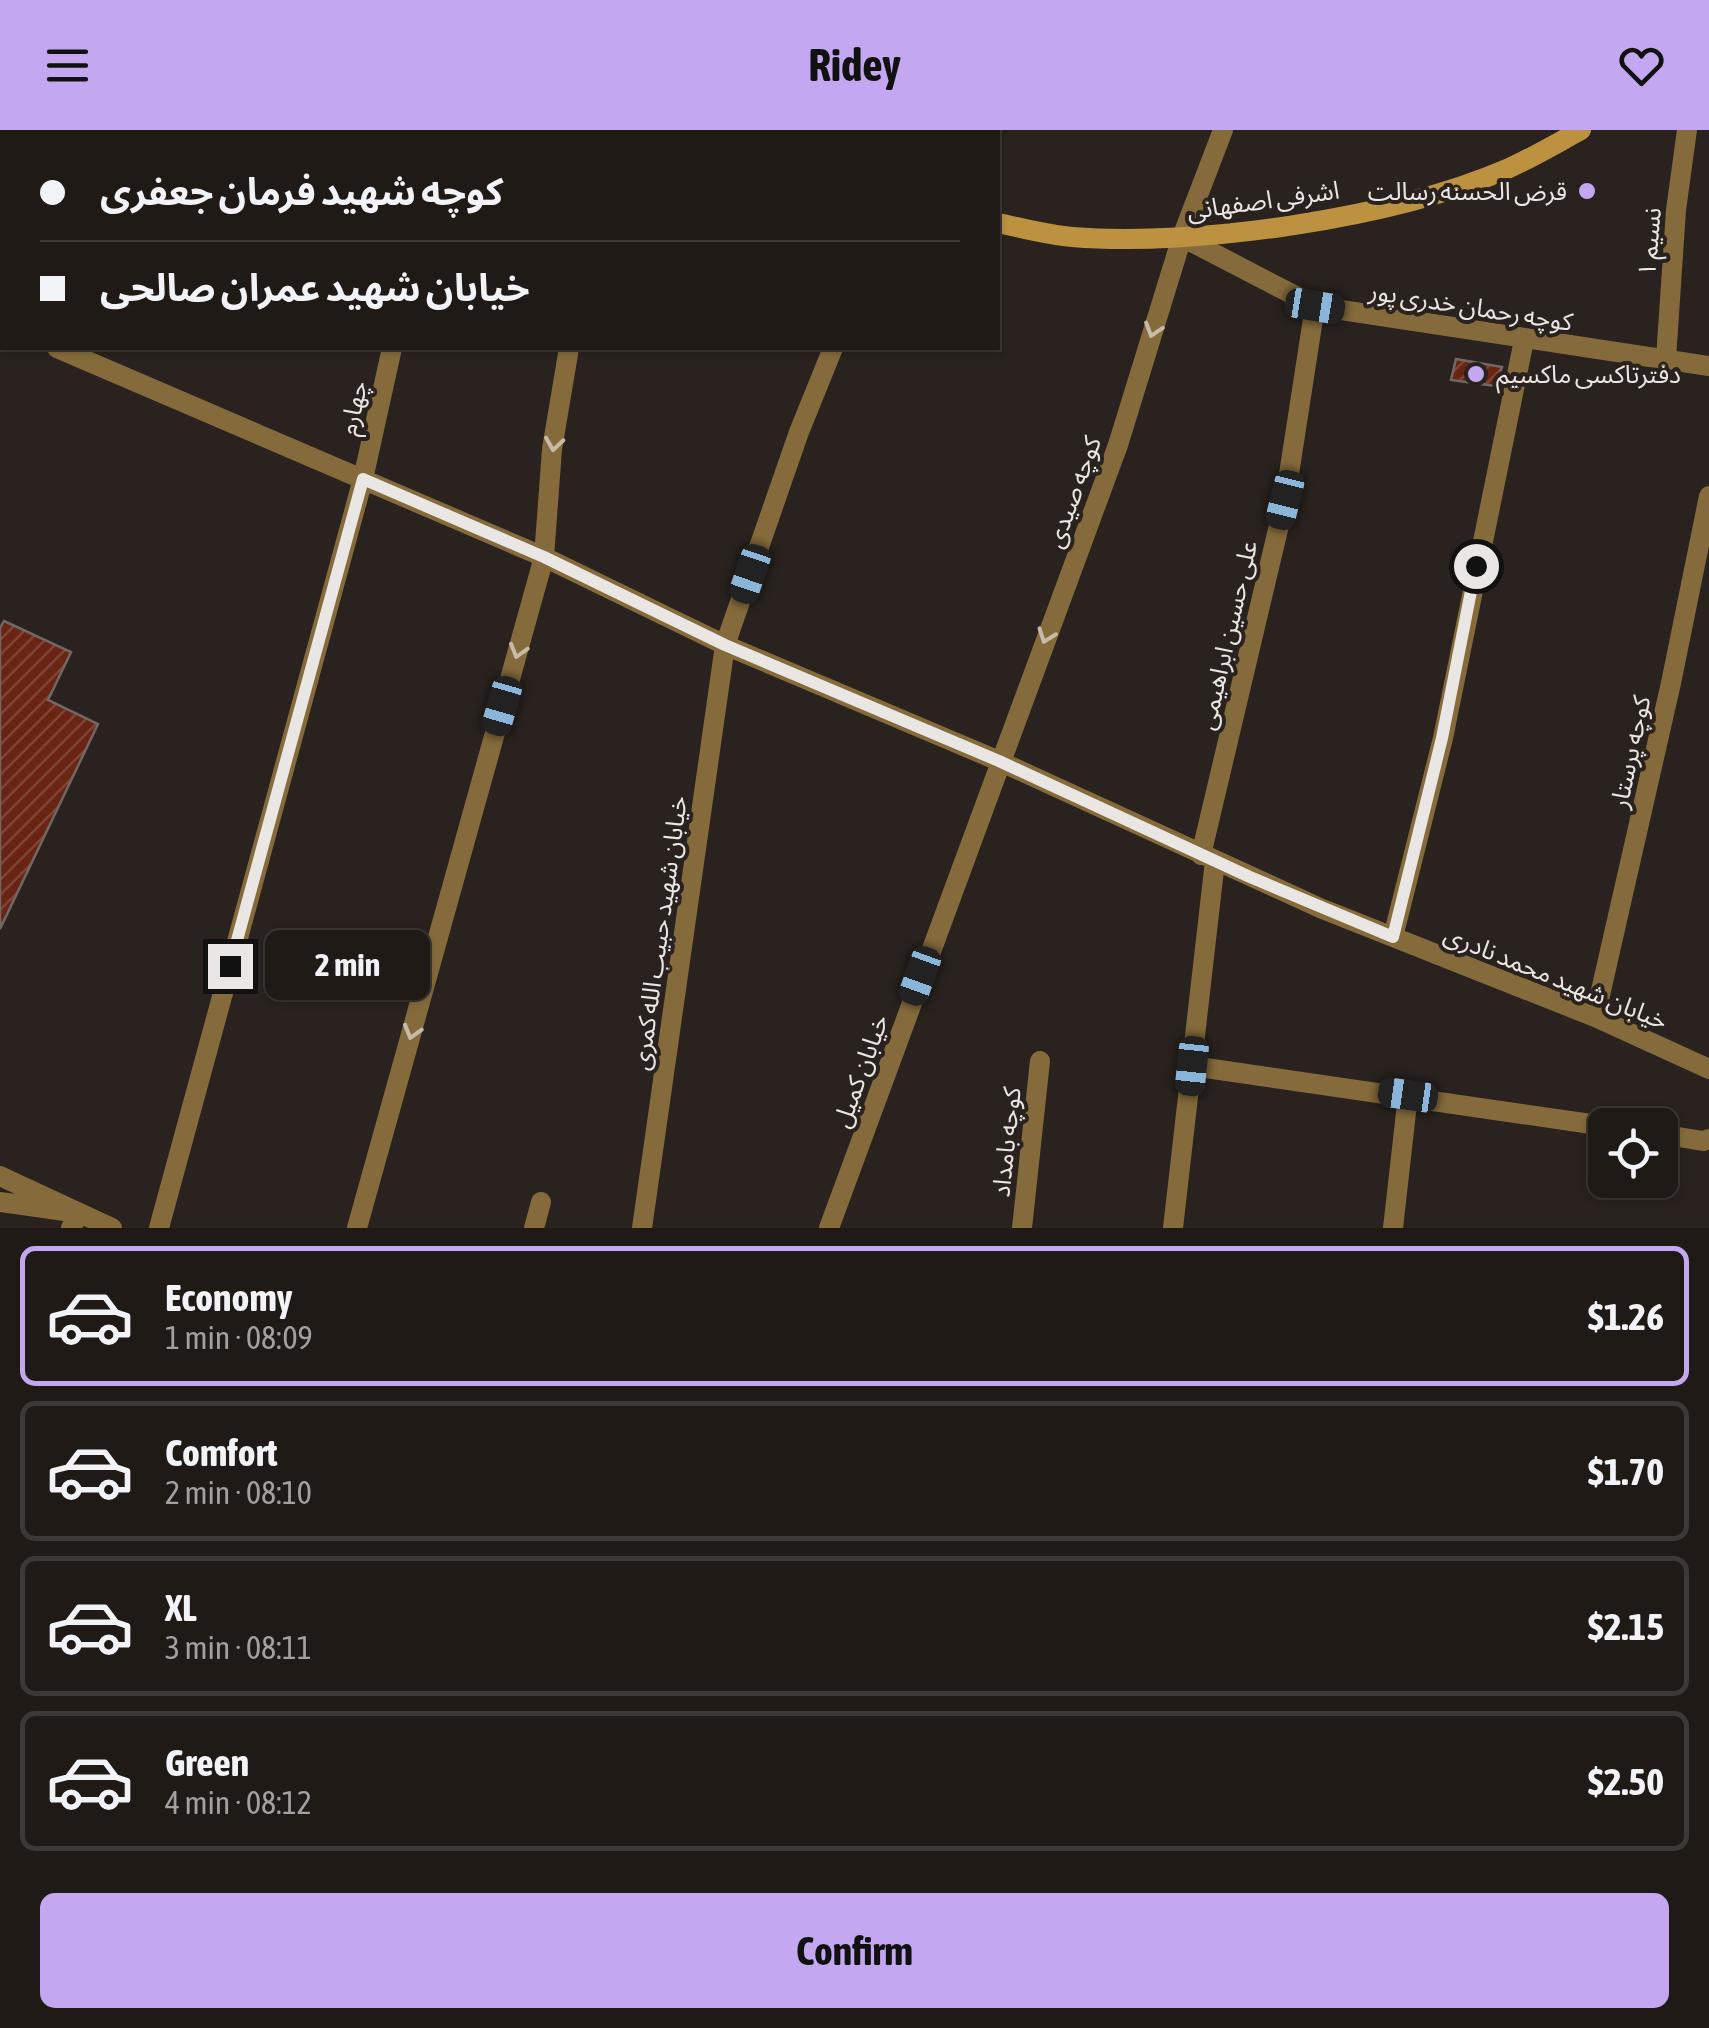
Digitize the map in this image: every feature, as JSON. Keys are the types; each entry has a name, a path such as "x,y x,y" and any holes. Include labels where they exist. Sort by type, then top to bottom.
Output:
{"main road":[{"name":"اشرفی اصفهانی","path":"1000,223 1071,237 1182,237 1314,221 1411,200 1506,170 1581,130"}],"street":[{"name":"کوچه صیدی","path":"999,761 1118,444 1182,237 1223,130"},
{"name":"نسیم ۱","path":"1666,360 1676,210 1688,130"},
{"name":"کوچه رحمان خدری پور","path":"1182,237 1315,306 1709,366"},
{"name":"علی حسین ابراهیمی","path":"1174,1228 1192,1066 1208,858 1285,500 1315,306"},
{"path":"1393,937 1442,738 1524,340"},
{"name":"خیابان شهید محمد نادری","path":"63,350 544,557 725,645 999,761 1208,858 1709,1069"},
{"name":"چهارم","path":"159,1228 363,479 386,350"},
{"path":"357,1228 544,557 552,449 569,350"},
{"name":"خیابان شهید حبیب الله کمری","path":"642,1228 725,645 831,350"},
{"name":"کوچه پرستار","path":"1595,1018 1709,496"},
{"name":"خیابان کمیل","path":"829,1228 999,761"},
{"name":"کوچه بامداد","path":"1022,1228 1040,1060"},
{"path":"1192,1066 1588,1123"},
{"path":"1393,1228 1408,1095"},
{"path":"1678,1137 1709,1139"},
{"path":"0,1176 75,1220"},
{"path":"0,1202 112,1228"},
{"path":"534,1228 541,1202"}],"building":[{"name":"دفترتاکسی ماکسیم","path":"1456,359 1502,367 1496,386 1451,380"},
{"path":"4,621 71,652 48,700 98,724 0,929 0,628"}],"place":[{"name":"قرض الحسنه رسالت","path":"1587,191"},
{"name":"دفترتاکسی ماکسیم","path":"1476,374"}],"route":[{"path":"230,966 363,479 544,557 725,645 999,761 1120,819 1393,937 1442,738 1476,566"}]}
